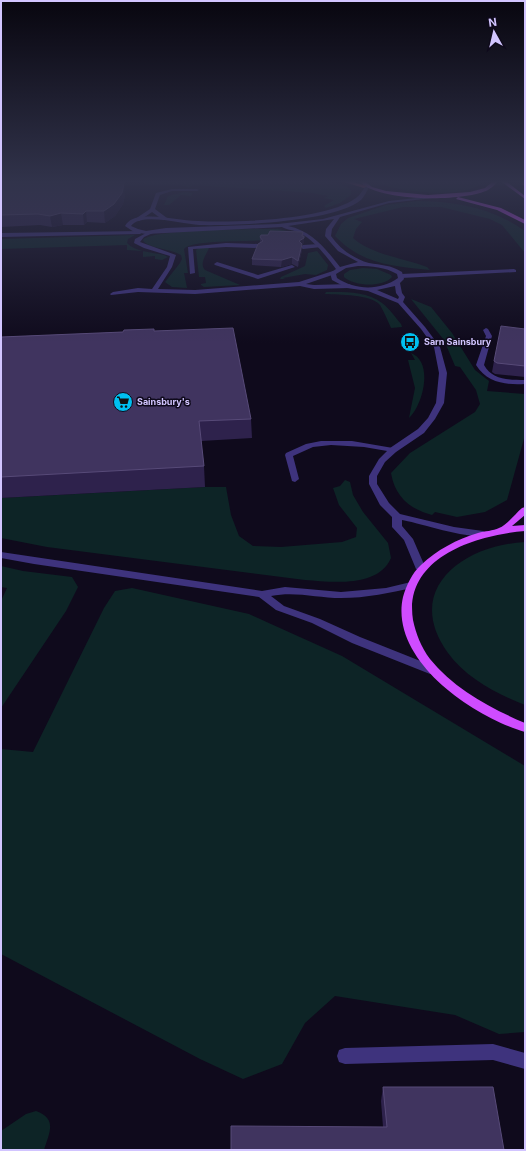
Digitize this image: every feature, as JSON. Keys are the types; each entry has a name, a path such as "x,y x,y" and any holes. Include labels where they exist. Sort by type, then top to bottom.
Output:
{"main road":[{"path":"503,530 525,510"},
{"path":"525,528 483,534 438,554 422,569 411,585 406,603 407,622 414,642 426,662 434,671 445,682 468,700 496,716 525,728"}],"street":[{"path":"143,236 139,237 137,243 173,255 174,258 174,263 162,277 154,290"},
{"path":"308,236 339,269"},
{"path":"328,236 333,244 346,255 370,264 390,268 401,276 514,271"},
{"path":"192,273 190,248 202,245 259,246"},
{"path":"242,247 249,245"},
{"path":"303,247 319,246"},
{"path":"217,264 257,274 292,267"},
{"path":"300,284 309,280 324,277 339,269 351,265 370,264"},
{"path":"235,265 257,274 267,287"},
{"path":"257,274 274,266"},
{"path":"333,273 334,279 349,286"},
{"path":"113,294 138,290 195,292 300,284 314,287 383,287 397,283 401,279 401,276"},
{"path":"397,283 399,293 402,297 400,302"},
{"path":"194,284 195,292"},
{"path":"366,288 400,302 423,328 436,347 444,373 440,403 431,419 421,431 393,450 376,468 373,476 373,484 386,505 397,516 414,519 453,530 483,534"},
{"path":"486,330 489,336 480,365 482,370 488,376 496,380 525,382"},
{"path":"295,479 289,455 311,445 338,443 373,445 393,450"},
{"path":"397,516 397,527 408,539 422,569"},
{"path":"1,555 262,594 285,590 341,595 386,591 411,585"},
{"path":"262,594 280,608 316,621 356,640 434,671"},
{"path":"345,1056 493,1052 525,1061"}],"green space":[{"path":"134,236 128,239 127,243 130,246 139,250 168,257 162,260 155,259 155,256 143,257 143,251 127,250 127,245 1,249 1,239"},
{"path":"150,236 285,236 267,240 210,242 189,246 184,249 188,273 184,273 187,288 172,287 165,282 180,263 182,259 181,255 145,243 143,240"},
{"path":"335,236 354,236 353,238 369,248 388,256 427,267 430,270 403,267 379,262 356,253"},
{"path":"511,236 525,236 525,253"},
{"path":"200,247 209,248 203,262 203,268 205,270 240,285 204,287 201,285 206,283 205,277 199,277 196,250"},
{"path":"317,251 328,265 327,270 316,275 305,274 280,279 281,277 305,266 308,253"},
{"path":"363,268 377,269 391,275 392,277 382,283 361,284 344,277 344,274 350,270"},
{"path":"326,292 356,293 376,299 387,307 402,327 391,328 380,305 376,301 362,297 325,294"},
{"path":"411,299 431,307 452,333 475,370 489,381 487,391 525,394 525,435 507,500 485,512 457,517 435,512 432,515 417,509 405,501 396,489 393,481 391,473 410,453 475,412 480,404 476,390 460,367 455,366 444,340"},
{"path":"411,353 418,358 422,365 424,384 418,404 409,418 415,388 408,360 415,360"},
{"path":"345,480 350,482 353,495 363,512 388,543 391,558 385,568 365,579 341,582 305,580 47,547 1,538 1,498 226,487 231,515 239,536 253,546 281,547 342,542 356,537 357,528 339,505 333,488 340,486"},
{"path":"525,542 525,705 504,696 473,678 455,662 448,653 436,630 432,609 436,591 446,575 462,562 481,552 502,545"},
{"path":"1,566 23,571 72,577 78,587 66,611 1,708 1,601 7,588 1,587"},
{"path":"132,588 249,614 342,656 525,766 525,1032 499,1034 455,1015 335,996 305,1023 282,1064 243,1079 200,1059 1,954 1,749 33,752 104,608 115,591"},
{"path":"36,1111 43,1114 50,1122 44,1150 1,1150 1,1131 26,1114"}],"building":[{"path":"261,236 304,236 304,238 299,241 302,244 298,261 292,257 282,260 252,259 258,244 263,241"},
{"path":"501,326 525,329 525,366 497,363 494,361"},
{"name":"Sainsbury's","path":"233,328 251,419 199,421 204,466 1,477 1,337 123,332 124,330 154,329 154,331"},
{"path":"383,1087 493,1087 504,1150 231,1150 231,1126 387,1127"}],"place":[{"name":"Sarn Sainsbury","path":"410,342"},
{"name":"Sainsbury's","path":"123,402"}]}
